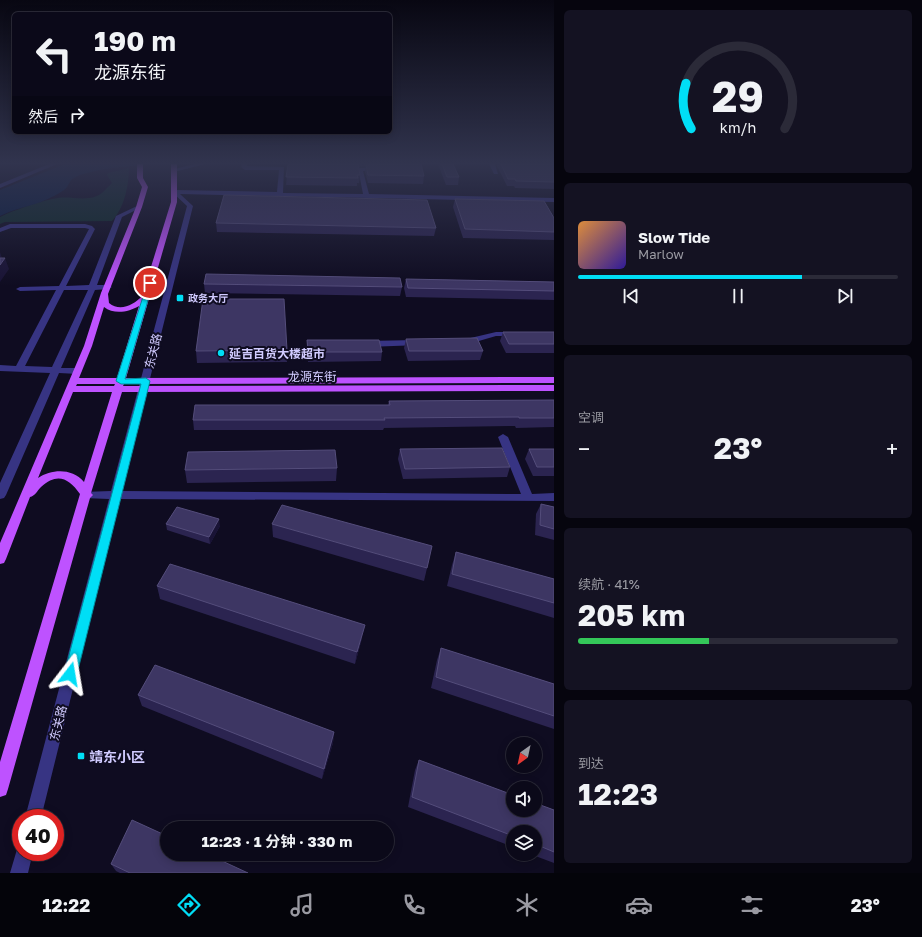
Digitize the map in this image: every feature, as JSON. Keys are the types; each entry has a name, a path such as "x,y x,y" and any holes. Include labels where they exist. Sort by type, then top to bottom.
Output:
{"main road":[{"name":"东关路","path":"0,789 105,427 173,205"},
{"path":"0,559 19,509 88,346 107,290 139,207"},
{"path":"107,290 105,302 111,308 117,309 134,307 143,302 146,296"},
{"name":"龙源东街","path":"144,385 554,380"},
{"name":"龙源东街","path":"72,385 554,388"},
{"path":"19,509 33,487 38,482 51,476 65,475 71,477 76,480 86,495"}],"street":[{"name":"东关路","path":"35,809 190,206 189,205"},
{"path":"0,495 92,288 119,216 139,207"},
{"path":"0,230 10,226 83,226 92,228 19,369"},
{"path":"20,289 92,288 107,290"},
{"path":"456,342 470,342 496,334 525,334"},
{"path":"359,344 429,343"},
{"path":"0,368 78,371"},
{"path":"503,437 528,498"},
{"path":"86,495 554,497"},
{"path":"19,873 22,861"}],"green space":[{"path":"32,205 122,205 112,221 5,222 0,224 0,217"}],"water":[{"path":"0,205 32,205 14,210 0,216"}],"building":[{"path":"221,205 429,205 436,228 216,223"},
{"path":"457,205 546,205 554,218 554,232 465,229"},
{"path":"0,258 5,258 0,265"},
{"path":"206,274 400,278 402,287 204,284"},
{"path":"406,279 554,282 554,291 408,288"},
{"path":"203,299 284,299 287,350 196,351"},
{"path":"503,332 554,332 554,344 509,344"},
{"path":"477,338 483,351 409,351 406,339"},
{"path":"307,340 379,340 382,352 308,352"},
{"path":"554,400 554,418 193,420 195,405 390,405 389,401"},
{"path":"502,448 510,467 405,469 400,449"},
{"path":"529,449 554,449 554,467 537,467"},
{"path":"335,450 337,468 185,470 188,452"},
{"path":"541,504 554,507 554,529 540,525"},
{"path":"282,505 432,546 427,568 272,524"},
{"path":"177,507 219,519 209,537 166,524"},
{"path":"456,552 554,579 554,603 452,574"},
{"path":"170,564 365,625 357,652 157,586"},
{"path":"441,648 554,684 554,716 436,677"},
{"path":"155,665 334,732 324,769 138,695"},
{"path":"419,760 506,792 506,817 542,817 542,806 554,810 554,852 542,847 542,825 506,825 506,833 412,797"},
{"path":"132,820 160,833 160,861 222,861 248,873 130,873 111,864"}],"place":[{"name":"政务大厅","path":"180,298"},
{"name":"延吉百货大楼超市","path":"221,353"},
{"name":"靖东小区","path":"81,756"}],"route":[{"path":"70,674 146,381 121,381 150,283"}]}
